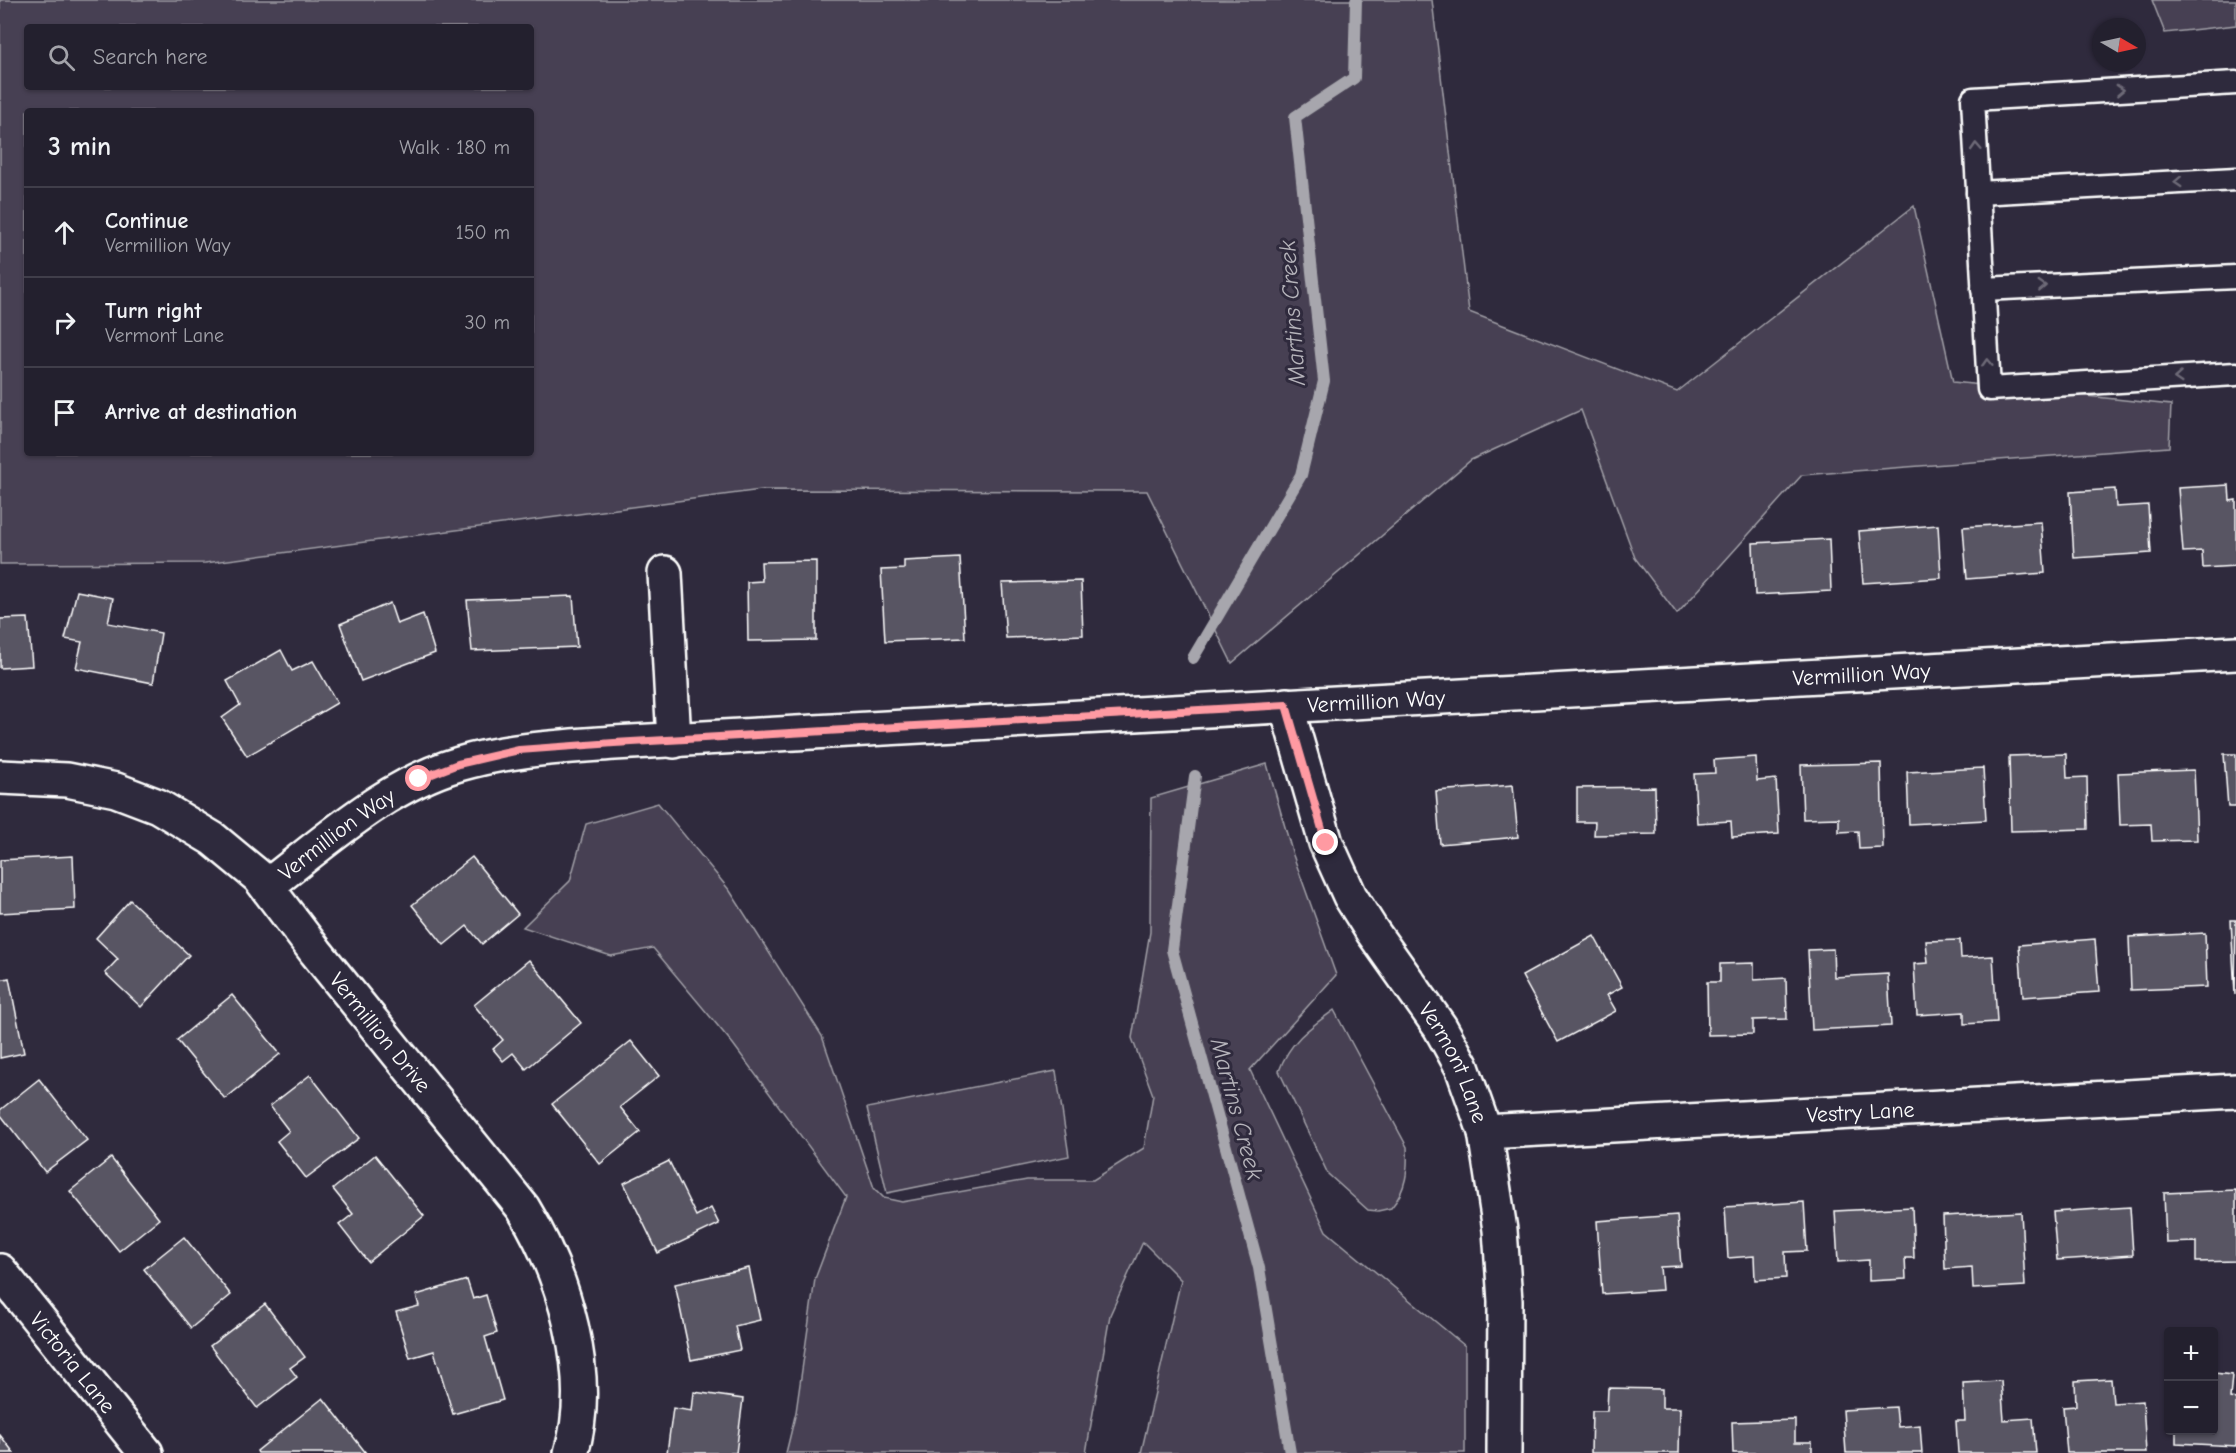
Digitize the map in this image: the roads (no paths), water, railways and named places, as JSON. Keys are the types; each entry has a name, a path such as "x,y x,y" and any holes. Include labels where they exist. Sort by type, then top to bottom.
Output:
{"street":[{"path":"665,573 674,741"},
{"name":"Vermillion Way","path":"267,886 366,810 419,779 458,764 519,750 2236,653"},
{"name":"Vermont Lane","path":"1286,705 1326,843 1350,896 1440,1027 1462,1067 1485,1132 1500,1230 1504,1301 1504,1453"},
{"name":"Vermillion Drive","path":"0,777 67,780 116,790 158,806 213,839 267,886 316,952 523,1208 541,1237 565,1300 579,1369 578,1410 571,1453"},
{"name":"Vestry Lane","path":"1485,1132 2236,1091"},
{"name":"Victoria Lane","path":"0,1270 146,1453"}],"lane":[{"path":"2236,83 1973,99 1989,389 2236,374"},
{"path":"1978,193 2236,179"},
{"path":"1983,289 2236,277"}],"waterway":[{"name":"Martins Creek","path":"1193,658 1301,475 1324,381 1295,117 1354,78 1356,0"},
{"name":"Martins Creek","path":"1195,776 1172,950 1259,1268 1290,1453"}]}
